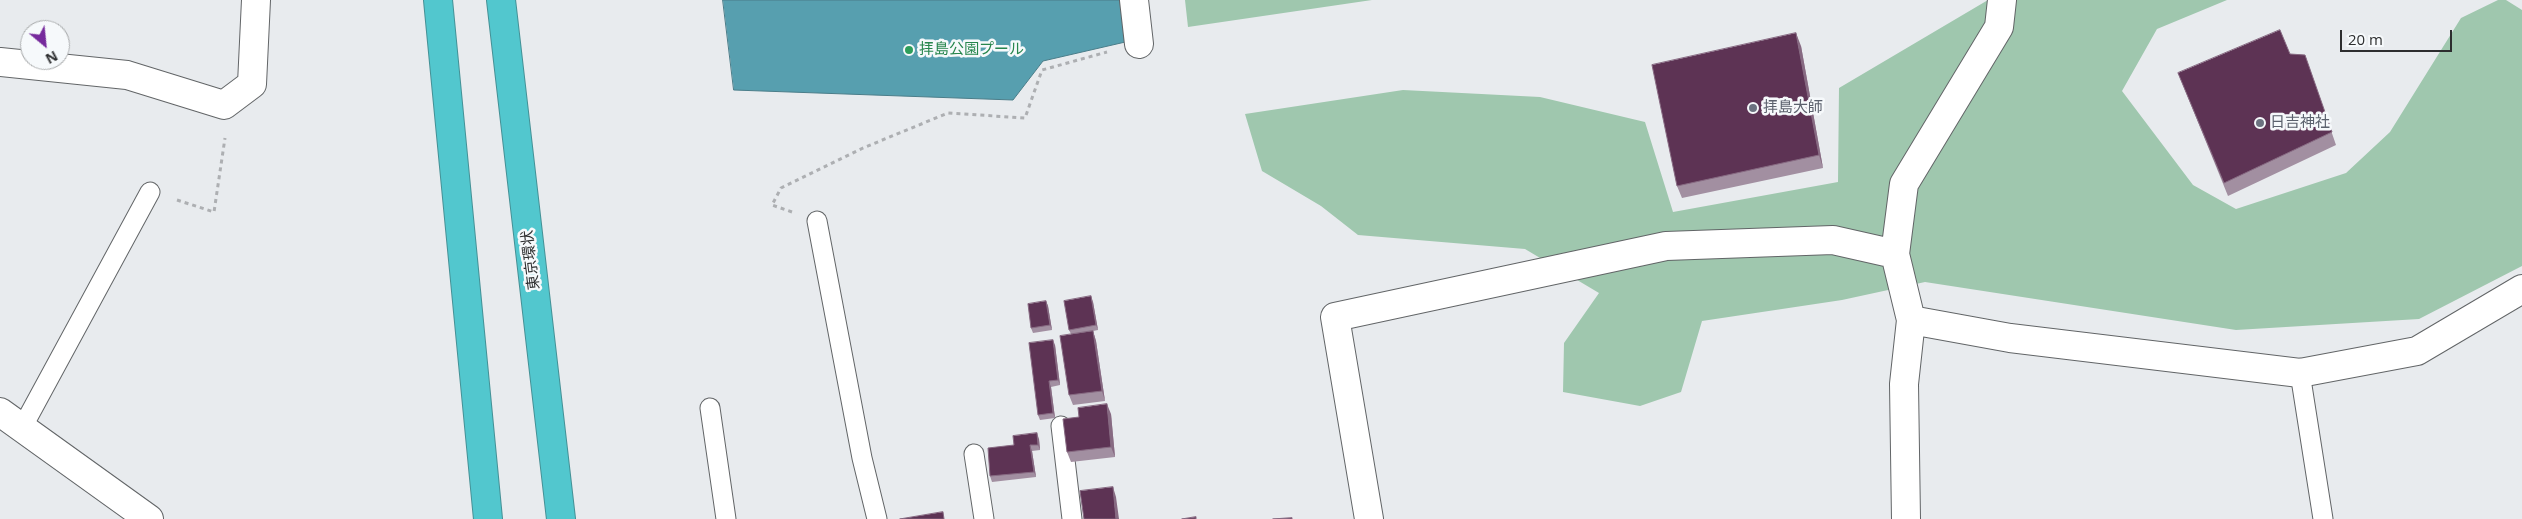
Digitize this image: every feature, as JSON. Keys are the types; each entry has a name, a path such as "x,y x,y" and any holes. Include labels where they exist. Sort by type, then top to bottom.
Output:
{"highway":[{"path":"438,0 488,519"},
{"name":"東京環状","path":"501,0 561,519"}],"street":[{"path":"0,62 127,75 224,105 252,84 256,0"},
{"path":"1134,0 1139,44"},
{"path":"1906,519 1904,384 1911,320 1895,254 1904,184 1999,27 2002,0"},
{"path":"1369,519 1335,318 1666,246 1834,240 1895,254"},
{"path":"1911,320 2010,338 2300,374 2417,351 2522,290"},
{"path":"0,412 149,519"}],"lane":[{"path":"22,428 150,192"},
{"path":"817,221 862,458 877,519"},
{"path":"2300,374 2323,519"},
{"path":"710,408 726,519"},
{"path":"1061,426 1072,519"},
{"path":"974,454 984,519"}],"path":[{"path":"817,221 772,205 781,188 863,148 948,114 1025,118 1042,70 1139,44"},
{"path":"150,192 214,212 225,146 224,105"}],"green space":[{"path":"1185,0 1372,0 1188,27"},
{"path":"1988,0 2227,0 2157,29 2122,91 2193,185 2236,209 2346,173 2390,132 2461,18 2498,0 2506,0 2522,10 2522,266 2419,319 2236,330 1925,282 1842,300 1702,321 1681,392 1640,406 1563,392 1564,343 1599,293 1525,249 1358,235 1321,206 1262,171 1245,114 1403,90 1540,97 1645,122 1673,212 1838,182 1839,88"}],"water":[{"name":"拝島公園プール","path":"723,0 1131,0 1134,40 1043,61 1013,100 734,90"}],"building":[{"path":"2280,30 2290,54 2305,55 2332,132 2224,183 2178,73"},
{"path":"1796,33 1819,155 1677,186 1652,65"},
{"path":"1091,296 1096,325 1069,330 1064,301"},
{"path":"1046,301 1050,325 1031,328 1028,304"},
{"path":"1093,331 1102,391 1069,395 1060,336"},
{"path":"1053,340 1058,380 1049,381 1053,413 1038,415 1029,343"},
{"path":"1107,404 1111,447 1067,452 1063,419 1079,417 1078,408"},
{"path":"1037,433 1038,445 1030,445 1034,472 990,476 988,448 1014,445 1013,436"},
{"path":"1113,487 1116,519 1084,519 1080,491"},
{"path":"943,512 944,519 900,519"}],"place":[{"name":"拝島公園プール","path":"909,50"},
{"name":"拝島大師","path":"1753,108"},
{"name":"日吉神社","path":"2260,123"}]}
